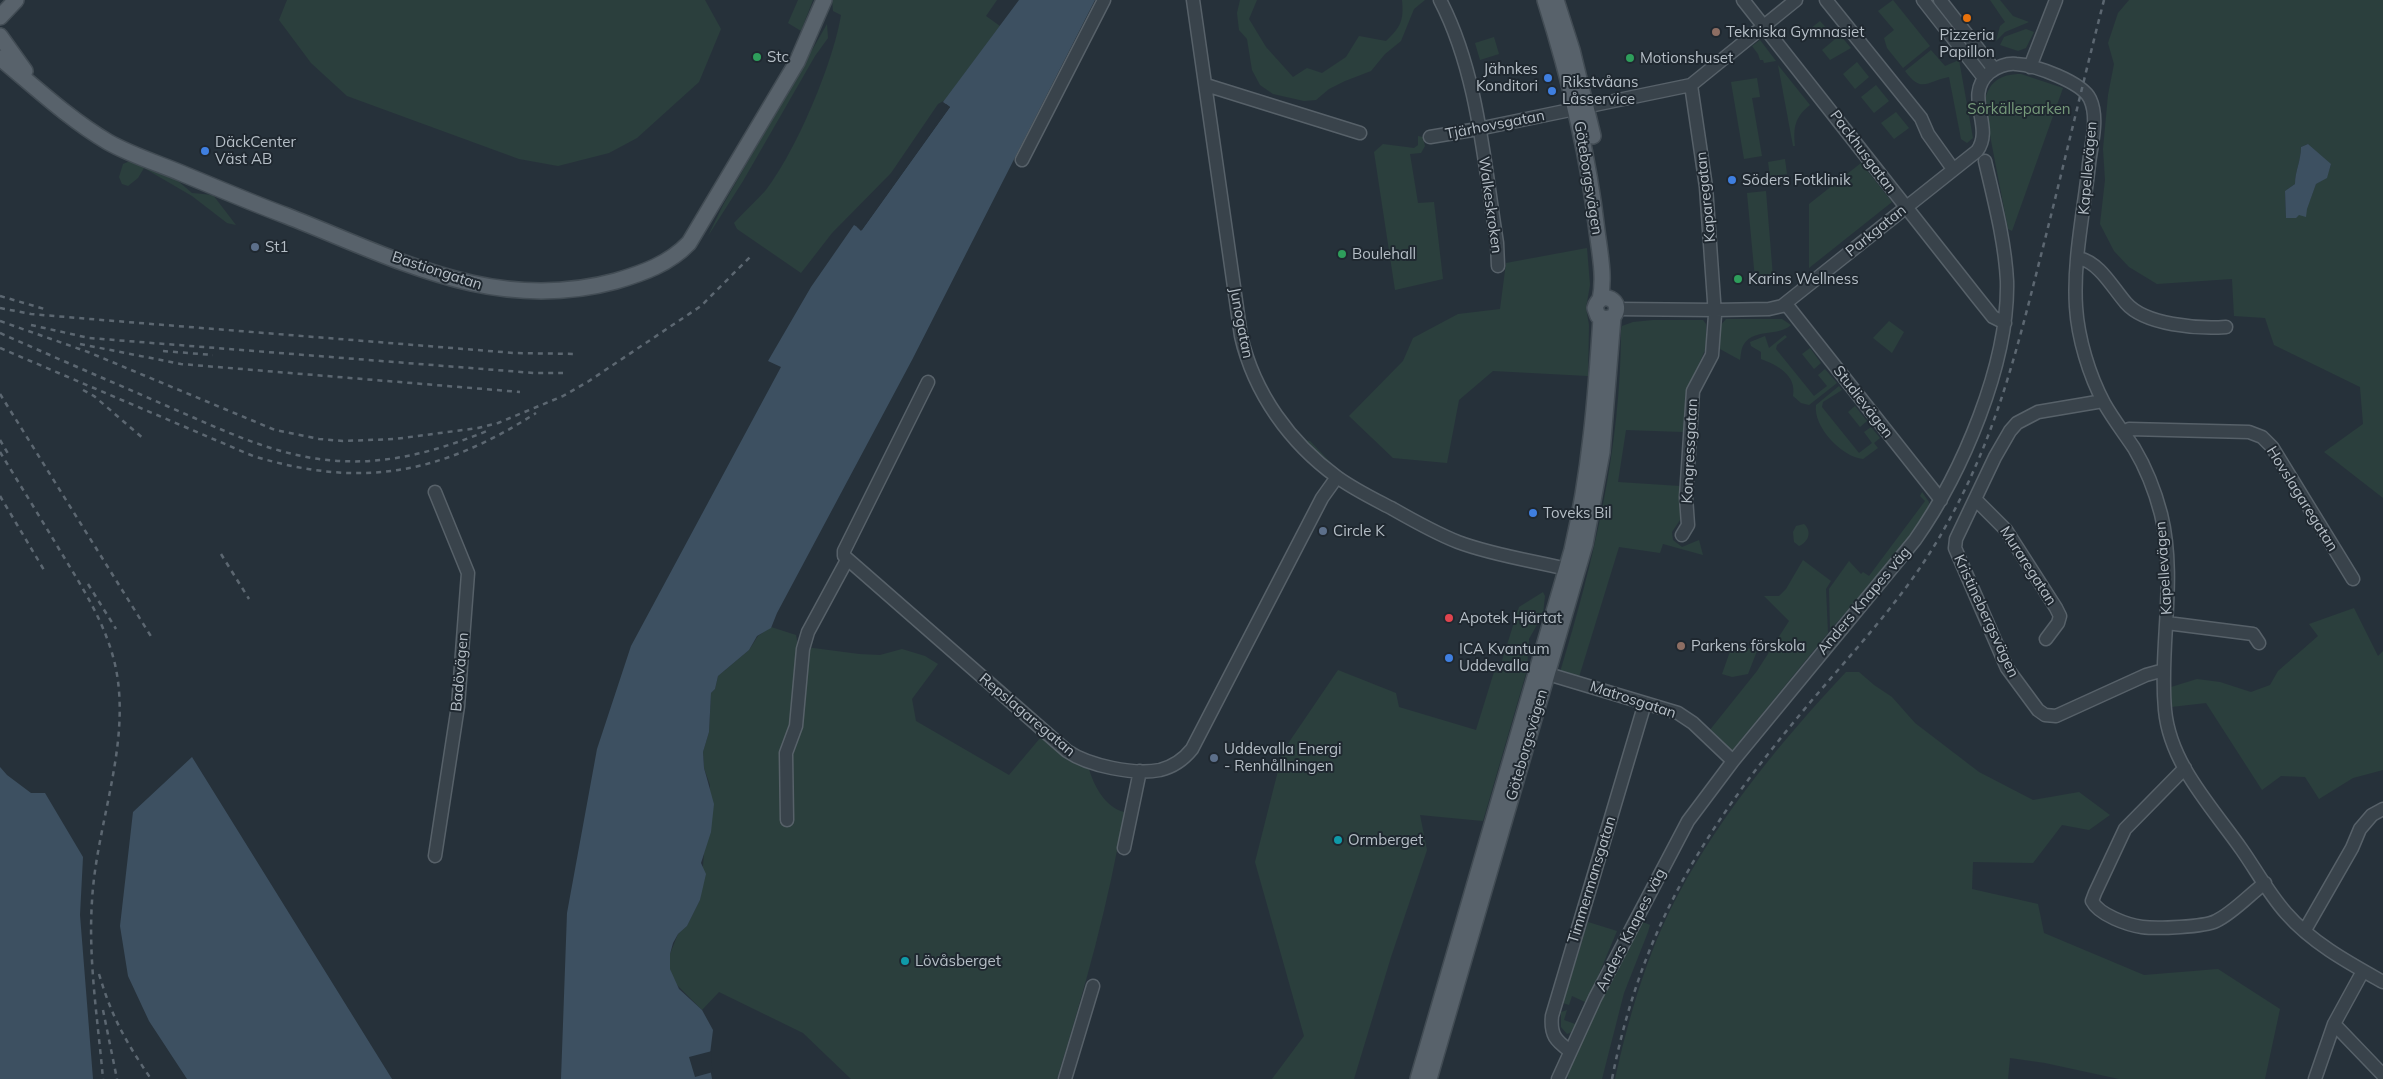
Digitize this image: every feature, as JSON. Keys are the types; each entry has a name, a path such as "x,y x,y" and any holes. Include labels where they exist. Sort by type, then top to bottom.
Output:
{"main road":[{"path":"0,17 16,0"},
{"name":"Bastiongatan","path":"0,58 86,128 127,151 256,204 437,274 486,287 560,291 591,287 632,276 660,265 680,252 689,243 797,62 824,0"},
{"name":"Göteborgsvägen","path":"1545,0 1582,108"},
{"name":"Göteborgsvägen","path":"1418,1079 1595,498 1602,452 1609,309 1604,210 1556,0"},
{"name":"Bastiongatan","path":"0,36 26,72 51,100"},
{"name":"Göteborgsvägen","path":"1429,1079 1548,674 1572,571"}],"street":[{"path":"1022,160 1104,0"},
{"name":"Junogatan","path":"1193,0 1241,336 1250,369 1264,396 1278,417 1311,454 1337,477 1437,533 1458,542 1572,571"},
{"name":"Walkeskroken","path":"1440,0 1462,58 1478,129 1497,244 1498,266"},
{"name":"Packhusgatan","path":"1743,0 1993,317 2004,324"},
{"name":"Tjärhovsgatan","path":"1430,137 1692,85 1763,25 1796,0"},
{"path":"1826,0 1921,118 1928,134 1953,169"},
{"path":"1923,0 1984,78 1994,69 2014,63 2030,67 2056,0"},
{"path":"1940,0 1994,69"},
{"name":"Kapellevägen","path":"2030,67 2057,76 2084,91 2089,98 2093,111 2093,130 2075,291 2078,328 2103,401 2144,468 2161,515 2167,568 2167,623 2164,670 2167,730 2185,768 2286,914 2322,945 2383,982"},
{"name":"Parkgatan","path":"1609,309 1769,309 1786,304 1982,144 1984,136 1977,99 1979,88 1984,78"},
{"path":"1206,85 1360,132"},
{"name":"Kaparegatan","path":"1692,85 1706,187 1715,310"},
{"name":"Anders Knapes väg","path":"1558,1079 1570,1051 1688,821 1733,760 1902,557 1941,500 1966,449 1995,368 2004,324 2007,282 2003,247 1985,161"},
{"path":"2079,258 2093,264 2126,304 2136,311 2186,326 2206,329 2226,327"},
{"name":"Studievägen","path":"1786,304 1941,500"},
{"name":"Kongressgatan","path":"1682,535 1688,525 1686,498 1693,396 1712,355 1715,310"},
{"path":"787,820 786,753 796,726 802,649 808,632 847,560 844,551 928,382"},
{"name":"Kristinebergsvägen","path":"2103,401 2038,412 2017,423 1994,457 1976,500 1956,539 1954,548 2007,668 2038,710 2045,715 2056,716 2128,683 2164,670"},
{"name":"Hovslagaregatan","path":"2123,432 2129,429 2249,432 2262,437 2272,447 2353,579"},
{"name":"Repslagaregatan","path":"847,560 1067,751 1092,764 1140,770 1159,770 1171,766 1188,753 1195,744 1322,498 1337,477"},
{"name":"Badövägen","path":"435,492 468,574 458,706 435,856"},
{"name":"Muraregatan","path":"1976,500 1987,508 2006,530 2056,608 2060,616 2058,623 2046,639"},
{"path":"2167,623 2253,634 2259,643"},
{"name":"Matrosgatan","path":"1548,674 1678,713 1693,722 1733,760"},
{"name":"Timmermansgatan","path":"1570,1051 1555,1039 1552,1030 1552,1016 1645,703"},
{"path":"2185,768 2125,829 2092,902 2100,911 2142,927 2206,925 2217,921 2265,883"},
{"path":"1124,848 1140,770"},
{"path":"2305,930 2340,870 2360,830 2372,815 2383,809"},
{"path":"2315,1079 2334,1024 2363,971"},
{"path":"1065,1079 1093,986"},
{"path":"2334,1024 2383,1075"}],"green space":[{"path":"287,0 705,0 721,29 699,82 637,138 609,153 558,166 519,159 347,96 311,63 279,20"},
{"path":"798,0 813,0 801,31 788,23"},
{"path":"832,0 997,0 986,16 1000,26 945,100 938,104 891,173 832,233 801,273 737,229 734,223 766,190 778,173 812,106 830,58 841,15 833,11"},
{"path":"1240,0 1257,0 1249,19 1266,47 1293,77 1307,68 1322,73 1346,57 1359,36 1386,41 1395,32 1402,18 1402,0 1425,0 1414,9 1401,41 1385,54 1371,71 1329,89 1316,100 1304,101 1273,94 1260,85 1252,70 1247,39 1239,30 1237,13"},
{"path":"1893,0 1930,46 1903,68 1887,48 1884,38 1894,30 1878,11"},
{"path":"1990,0 2000,0 2013,16 2029,22 2005,32 1996,41 2000,26 2005,22"},
{"path":"2129,0 2383,0 2383,498 2324,452 2363,424 2360,387 2274,345 2265,318 2234,316 2232,279 2157,284 2129,267 2114,251 2100,224 2105,180 2103,149 2108,95 2114,64 2108,43 2118,13","holes":["2308,144 2331,165 2326,178 2316,184 2307,207 2294,216 2286,218 2285,191 2295,184 2301,147"]},
{"path":"1820,21 1829,31 1818,40 1810,29"},
{"path":"827,24 828,38 815,56 743,181 708,236 723,205"},
{"path":"2026,29 2034,32 2026,48 2018,51 2000,45 2004,37"},
{"path":"1840,35 1851,48 1830,60 1822,50"},
{"path":"1494,37 1499,54 1480,60 1475,43"},
{"path":"1760,40 1776,61 1764,63 1763,60 1760,60 1752,46"},
{"path":"1931,50 1945,66 1959,60 1973,138 1967,143 1961,139 1949,77 1921,84 1911,78 1905,71"},
{"path":"1857,62 1869,77 1855,89 1843,74"},
{"path":"1778,65 1810,105 1801,114 1796,123 1794,133 1795,146 1793,146"},
{"name":"Sörkälleparken","path":"2014,74 2021,74 2063,88 2012,231 2008,229 1984,104 1989,90 1996,81"},
{"path":"1757,78 1760,97 1752,98 1762,156 1744,159 1731,82"},
{"path":"1876,85 1889,101 1874,113 1861,97"},
{"path":"1896,112 1909,128 1894,139 1881,123"},
{"path":"1418,136 1423,137 1425,146 1421,153 1410,154 1418,203 1434,202 1443,279 1395,290 1374,152 1383,144 1414,148 1418,145"},
{"path":"1785,159 1787,174 1770,176 1768,162"},
{"path":"130,161 171,175 192,193 213,195 236,225 227,223 192,196 144,168 138,178 128,186 122,184 119,177 123,164"},
{"path":"1861,163 1892,202 1809,268 1809,204"},
{"path":"1766,191 1773,277 1755,279 1747,193"},
{"path":"1587,248 1590,285 1586,308 1589,325 1588,376 1493,371 1459,400 1447,463 1393,458 1349,416 1403,361 1413,338 1458,314 1500,309 1506,263"},
{"path":"1726,319 1782,319 1791,325 1780,331 1760,334 1749,339 1743,346 1740,360 1720,349 1720,326"},
{"path":"1703,320 1706,324 1706,348 1686,393 1683,432 1626,430 1618,482 1680,486 1682,490 1682,517 1672,532 1673,540 1682,547 1699,540 1703,555 1663,544 1660,553 1619,547 1579,677 1560,672 1584,588 1611,460 1620,374 1621,330 1622,326 1633,322"},
{"path":"1889,321 1904,332 1892,353 1873,338"},
{"path":"1785,335 1787,337 1777,345 1776,349 1814,396 1827,386 1818,375 1825,369 1837,383 1809,405 1801,403 1793,396 1792,382 1789,377 1773,364 1761,359 1761,352 1751,346 1750,342 1765,336 1769,348"},
{"path":"1810,348 1821,363 1814,369 1802,354"},
{"path":"1839,386 1842,390 1823,402 1822,407 1859,453 1872,443 1864,432 1871,427 1880,438 1874,443 1878,448 1863,459 1846,453 1830,440 1816,414 1816,405"},
{"path":"1855,406 1867,421 1860,427 1848,412"},
{"path":"1305,440 1310,441 1334,466"},
{"path":"1922,492 1929,502 1916,529 1887,567 1830,630 1829,589 1849,561 1861,574 1863,572 1869,576 1925,501 1920,496"},
{"path":"1804,524 1809,533 1805,542 1799,546 1794,542 1793,532 1796,526"},
{"path":"1803,560 1831,581 1826,589 1828,633 1731,752 1709,731 1757,671 1789,621 1764,596 1779,596 1786,589"},
{"path":"1543,592 1545,596 1543,614 1529,639 1527,670 1483,821 1420,815 1427,850 1391,957 1354,1079 1272,1079 1304,1036 1255,862 1283,751 1338,670 1396,693 1399,707 1476,730 1494,672 1498,673 1519,607"},
{"path":"2354,608 2378,656 2383,651 2383,770 2353,778 2319,799 2305,777 2281,776 2262,790 2206,703 2171,707 2171,687 2197,679 2220,682 2251,692 2270,685 2278,671 2318,636 2309,624"},
{"path":"771,627 796,635 798,646 880,655 902,649 925,656 938,664 912,699 916,721 1009,775 1041,737 1066,758 1089,769 1101,795 1111,806 1124,812 1111,880 1095,947 1057,1079 851,1079 803,1033 719,992 702,1010 674,982 670,969 670,954 678,934 687,926 700,900 710,785 704,768 703,752 709,732 711,693 715,689 718,676 749,650 758,636"},
{"path":"1733,643 1757,651 1748,674 1732,677 1722,674"},
{"path":"1846,672 1859,672 1892,697 1915,723 1979,772 2033,800 2079,792 2110,815 2089,830 2062,825 2033,863 1973,862 1972,889 2038,904 2044,933 2144,975 2218,969 2280,1009 2265,1079 2119,1079 2045,1063 2010,1058 2008,1079 1615,1079 1627,1031 1649,960 1668,915 1696,863 1755,777"},
{"path":"1641,921 1650,925 1624,993 1602,1079 1568,1079 1566,1070 1574,1051"},
{"path":"1588,922 1617,931 1575,1031 1567,1034 1561,1027 1561,1012 1567,1010 1564,1020 1575,1024 1585,1002 1572,996 1569,1005 1563,1003"}],"water":[{"path":"1019,0 1095,0 912,360 777,613 771,628 757,636 749,650 718,676 715,689 711,693 709,732 703,752 704,768 714,804 711,832 701,863 706,874 700,900 687,926 678,934 673,943 670,954 670,969 679,989 702,1010 713,1030 709,1062 712,1079 561,1079 567,913 597,749 631,646 781,367 768,361 811,287 854,225 862,230 950,107 943,102"},
{"path":"2308,144 2331,164 2327,178 2316,184 2306,217 2299,215 2296,218 2286,218 2285,191 2295,184 2301,147"},
{"path":"192,757 392,1079 187,1079 149,1021 128,976 120,926 133,812"},
{"path":"0,767 7,775 31,793 45,793 83,857 80,915 93,1079 0,1079"}],"pier":[{"path":"946,104 950,107 861,231 857,227 858,225 861,227 947,107 944,106"},
{"path":"712,1051 711,1062 713,1072 695,1077 689,1057"}],"railway":[{"path":"1612,1079 1625,1022 1642,970 1662,921 1686,875 1713,830 1776,744 1899,597 1929,554 1961,498 1990,432 2012,365 2104,0"},
{"path":"0,321 88,352 275,430 319,439 343,441 395,439 478,428 498,423 563,396 589,381 701,306 751,256"},
{"path":"0,296 48,310"},
{"path":"0,308 31,314 514,353 577,354"},
{"path":"31,325 89,338 534,373 563,373"},
{"path":"0,333 230,433 295,455 340,461 397,458 434,450 487,431"},
{"path":"80,344 181,364 520,392"},
{"path":"0,348 253,456 293,466 330,472 365,473 400,470 433,462 467,450 501,434 536,413"},
{"path":"163,351 213,355"},
{"path":"83,390 94,396 145,440"},
{"path":"0,394 152,638"},
{"path":"0,440 10,457"},
{"path":"0,452 93,607 107,637 116,669 119,727 116,756 95,872 91,923 92,968 103,1079"},
{"path":"0,496 44,570"},
{"path":"221,554 249,599"},
{"path":"88,584 116,629"},
{"path":"99,974 120,1029 151,1079"},
{"path":"103,1010 117,1079"}],"place":[{"name":"Pizzeria Papillon","path":"1967,18"},
{"name":"Tekniska Gymnasiet","path":"1716,32"},
{"name":"Stc","path":"757,57"},
{"name":"Motionshuset","path":"1630,58"},
{"name":"Jähnkes Konditori","path":"1548,78"},
{"name":"Rikstvåans Låsservice","path":"1552,91"},
{"name":"DäckCenter Väst AB","path":"205,151"},
{"name":"Söders Fotklinik","path":"1732,180"},
{"name":"St1","path":"255,247"},
{"name":"Boulehall","path":"1342,254"},
{"name":"Karins Wellness","path":"1738,279"},
{"name":"Toveks Bil","path":"1533,513"},
{"name":"Circle K","path":"1323,531"},
{"name":"Apotek Hjärtat","path":"1449,618"},
{"name":"Parkens förskola","path":"1681,646"},
{"name":"ICA Kvantum Uddevalla","path":"1449,658"},
{"name":"Uddevalla Energi - Renhållningen","path":"1214,758"},
{"name":"Ormberget","path":"1338,840"},
{"name":"Lövåsberget","path":"905,961"}]}
